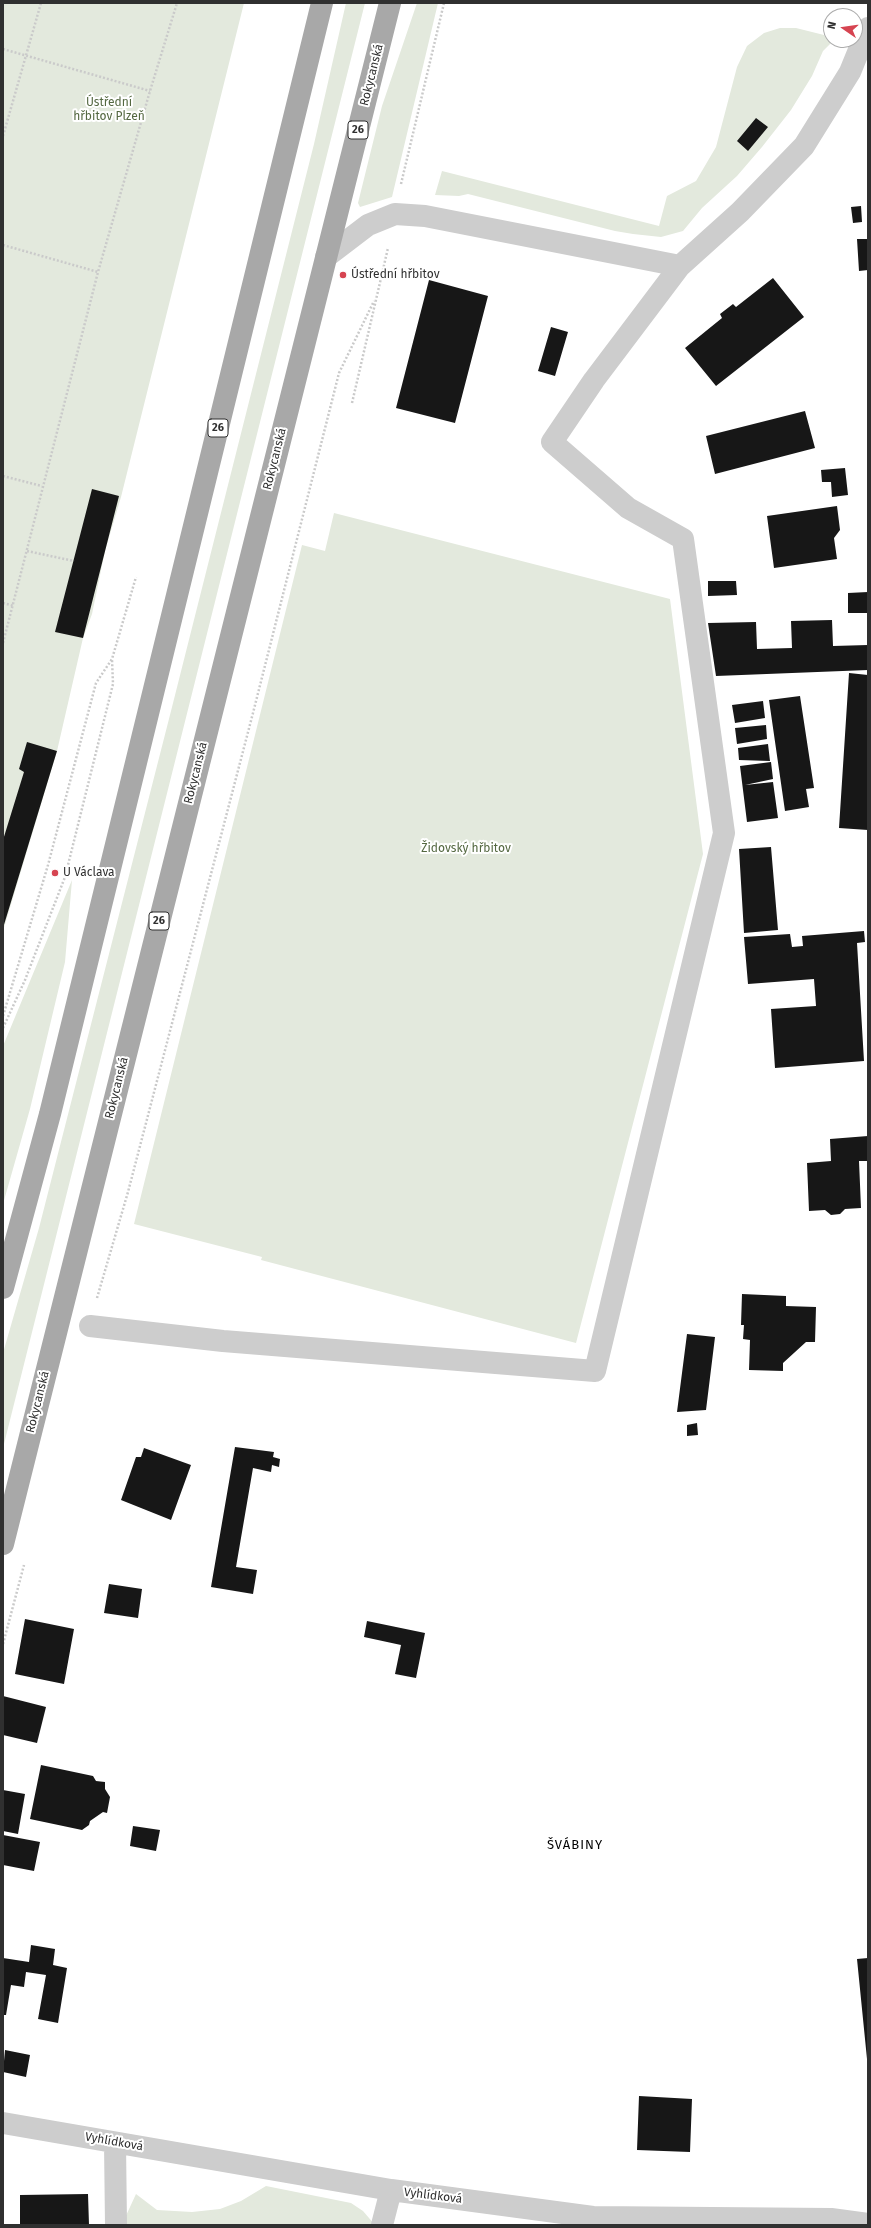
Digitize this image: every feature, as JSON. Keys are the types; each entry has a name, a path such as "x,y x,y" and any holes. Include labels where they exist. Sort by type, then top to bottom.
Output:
{"main road":[{"name":"26","path":"3,1288 50,1114 322,3"},
{"name":"Rokycanská","path":"3,1544 390,3"}],"street":[{"path":"90,1326 223,1341 595,1371 724,833 683,539 628,508 552,442 594,380 680,266 740,212 804,146 850,72 868,28"},
{"path":"326,257 368,225 395,214 425,216 680,266"},
{"name":"Vyhlídková","path":"3,2123 391,2190 593,2217 722,2222 831,2219 868,2224"},
{"path":"116,2142 116,2225"},
{"path":"382,2225 391,2190"}],"path":[{"path":"3,136 41,3"},
{"path":"3,643 14,606 42,486 98,272 177,3"},
{"path":"3,49 150,91"},
{"path":"3,245 98,272"},
{"path":"90,1326 142,1138 254,713 339,373 374,301"},
{"path":"3,476 42,486"},
{"path":"27,551 74,561"},
{"path":"3,1016 48,865 96,683 112,659 136,577"},
{"path":"3,603 14,606"},
{"path":"3,1028 25,980 65,877 113,684 112,659"},
{"path":"3,1644 24,1562"}],"green space":[{"name":"Ústřední hřbitov Plzeň","path":"3,3 244,3 121,497 105,551 92,614 83,638 57,751 3,931"},
{"path":"346,3 365,3 3,1448 3,1353 39,1228 171,711 314,144"},
{"path":"417,3 438,3 392,197 360,207 358,203 382,106"},
{"path":"780,28 796,28 823,35 823,48 826,48 823,51 812,76 791,110 737,176 702,208 683,231 661,237 633,234 615,231 468,194 459,196 435,195 442,171 659,226 667,196 696,181 716,147 737,67 747,46 764,33"},
{"name":"Židovský hřbitov","path":"334,513 670,599 703,854 576,1343 261,1260 262,1257 134,1224 302,545 325,551"},
{"path":"72,880 65,962 30,1109 3,1204 3,1046"},
{"path":"266,2186 351,2203 363,2211 375,2225 124,2225 124,2220 136,2194 157,2210 192,2212 220,2209 241,2201"}],"building":[{"path":"756,118 768,127 748,151 737,141"},
{"path":"861,206 862,222 853,223 851,207"},
{"path":"857,239 868,239 868,270 859,271"},
{"path":"773,278 804,317 716,386 685,348 722,318 720,314 733,304 736,307"},
{"path":"429,280 488,296 455,423 396,408"},
{"path":"551,327 568,332 555,376 538,371"},
{"path":"805,411 815,448 715,474 706,436"},
{"path":"845,468 848,495 832,497 831,482 822,482 821,470"},
{"path":"92,489 119,496 83,638 55,632"},
{"path":"837,506 840,530 834,538 837,559 774,568 767,516"},
{"path":"708,581 736,581 737,595 708,596"},
{"path":"868,592 868,613 848,613 848,593"},
{"path":"832,620 833,646 868,645 868,670 716,676 708,623 756,622 757,649 792,648 791,621"},
{"path":"849,673 868,675 868,830 839,828"},
{"path":"800,696 814,788 806,789 809,807 785,811 769,700"},
{"path":"763,701 765,718 735,723 732,705"},
{"path":"766,725 767,739 737,744 735,728"},
{"path":"27,742 57,751 3,928 3,840 24,772 19,769"},
{"path":"768,744 770,761 739,760 738,748"},
{"path":"771,762 773,779 745,785 773,782 778,818 747,822 740,766"},
{"path":"771,847 778,930 744,933 739,849"},
{"path":"864,931 865,942 857,943 864,1061 775,1068 771,1009 816,1006 814,979 748,984 744,937 790,934 792,947 803,946 802,936"},
{"path":"868,1136 868,1161 859,1161 861,1208 845,1209 840,1214 831,1215 825,1210 809,1211 807,1163 831,1161 830,1139"},
{"path":"742,1294 786,1296 786,1306 816,1307 815,1342 806,1342 783,1363 783,1371 749,1370 750,1340 743,1339 744,1325 741,1325"},
{"path":"687,1334 715,1337 706,1410 677,1412"},
{"path":"697,1423 698,1435 687,1436 687,1425"},
{"path":"235,1447 274,1452 273,1457 280,1459 279,1467 272,1465 271,1472 253,1468 236,1567 257,1570 253,1594 211,1587"},
{"path":"144,1448 191,1465 171,1520 121,1500 136,1457 141,1457"},
{"path":"109,1584 142,1589 138,1618 104,1613"},
{"path":"25,1619 74,1629 64,1684 15,1674"},
{"path":"367,1621 425,1633 416,1678 395,1674 401,1645 364,1637"},
{"path":"3,1696 46,1707 37,1743 3,1735"},
{"path":"41,1765 93,1776 96,1781 105,1782 105,1789 110,1797 107,1813 103,1812 90,1821 89,1825 82,1830 30,1819"},
{"path":"3,1790 25,1794 18,1834 3,1831"},
{"path":"133,1826 160,1830 156,1851 130,1846"},
{"path":"3,1835 40,1842 34,1871 3,1865"},
{"path":"31,1945 55,1949 53,1965 67,1968 58,2023 38,2019 46,1975 26,1972 24,1987 11,1985 6,2015 3,2015 3,1958 29,1962"},
{"path":"868,1958 868,2059 867,2059 857,1959"},
{"path":"5,2050 30,2055 26,2077 3,2072"},
{"path":"639,2096 692,2099 690,2152 637,2150"},
{"path":"88,2194 89,2225 20,2225 20,2195"}],"place":[{"name":"Ústřední hřbitov","path":"343,275"},
{"name":"U Václava","path":"55,873"}],"district":[{"name":"ŠVÁBINY","path":"575,1845"}]}
